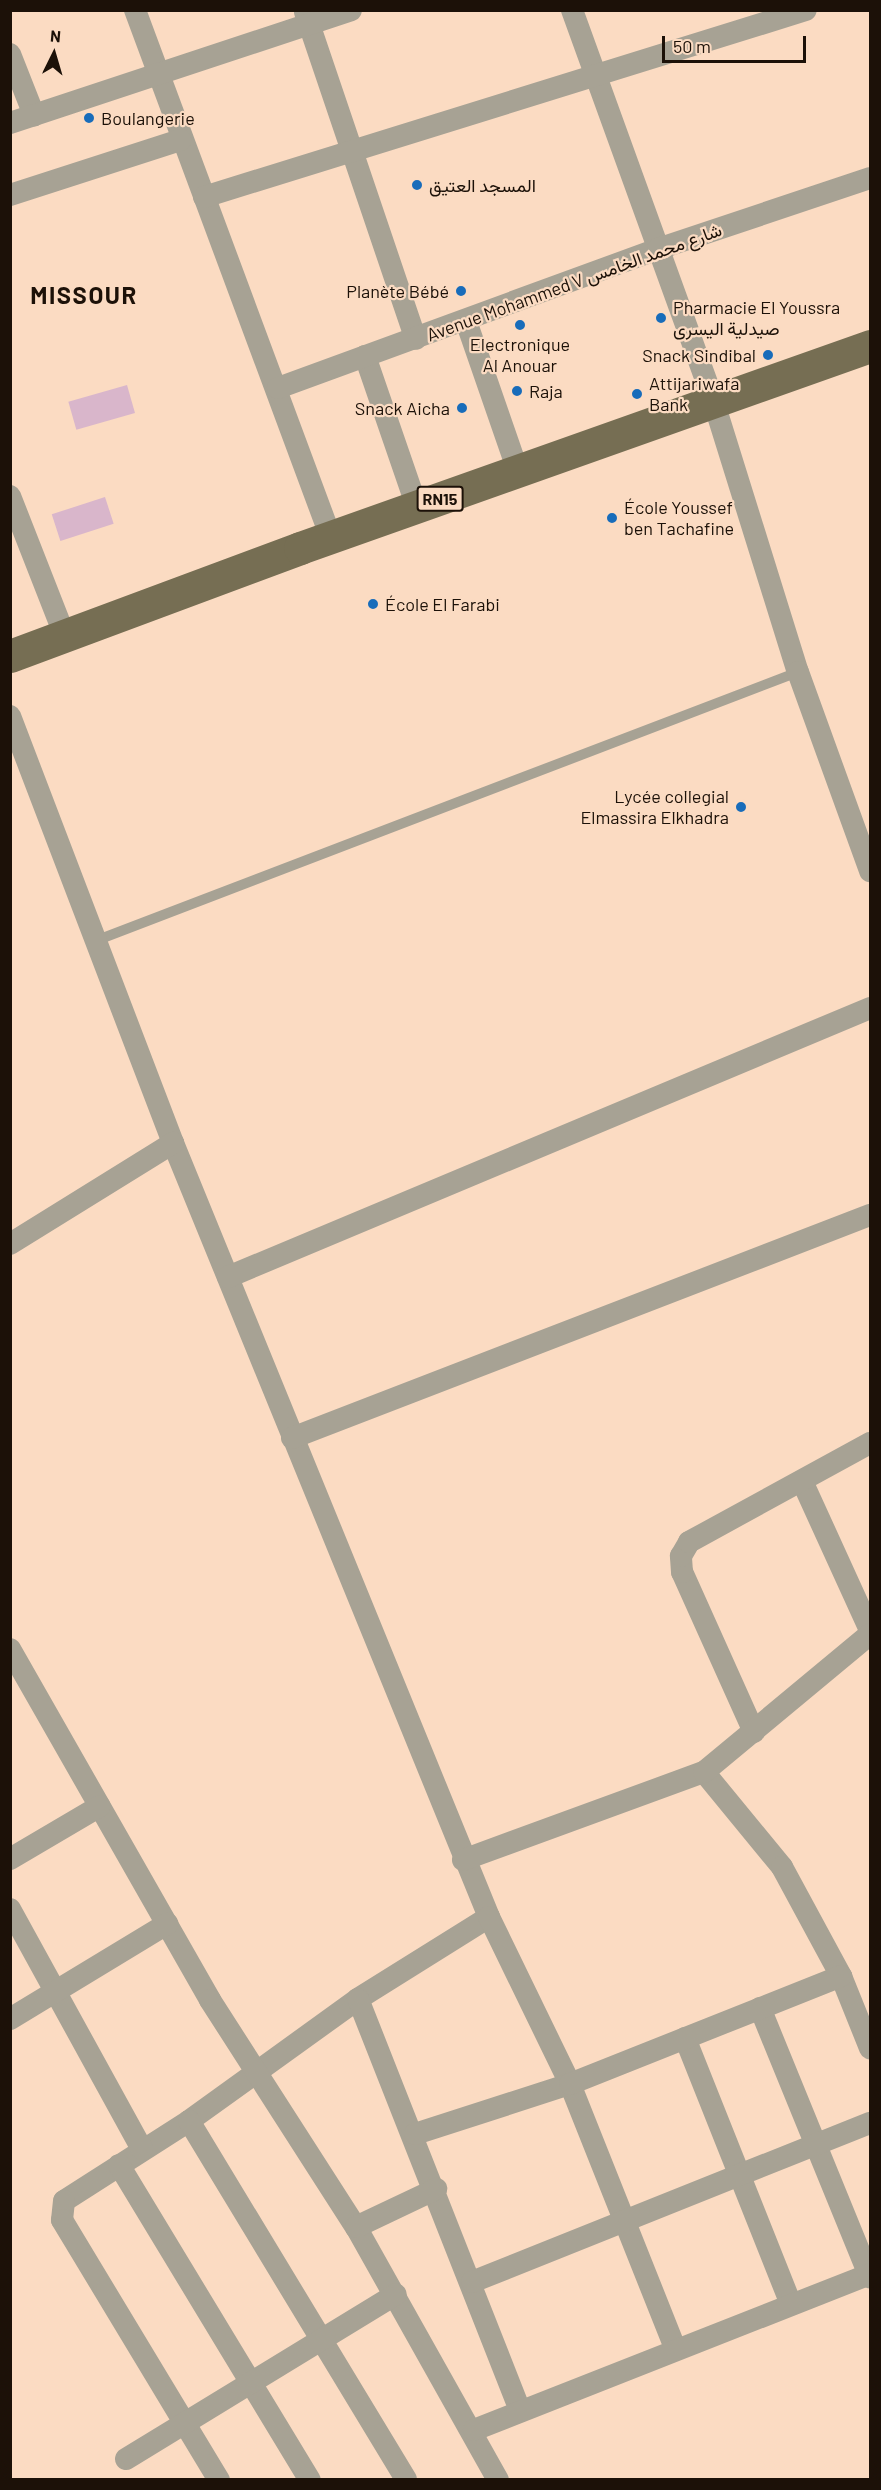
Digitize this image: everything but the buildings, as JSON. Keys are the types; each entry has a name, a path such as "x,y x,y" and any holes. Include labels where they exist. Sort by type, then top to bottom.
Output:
{"main road":[{"name":"RN15","path":"10,656 417,507 870,346"}],"street":[{"path":"135,10 180,140 278,388 331,538"},
{"path":"10,123 307,17 351,10"},
{"path":"572,10 714,403 798,672 870,871"},
{"path":"204,197 597,77 806,10"},
{"path":"307,17 355,150 416,339"},
{"path":"10,54 34,116"},
{"path":"10,195 180,140"},
{"name":"Avenue Mohammed V شارع محمد الخامس","path":"278,388 658,249 870,178"},
{"path":"466,321 518,471"},
{"path":"365,356 417,507"},
{"path":"10,496 65,636"},
{"path":"10,716 173,1143 463,1860 570,2084 676,2350"},
{"path":"228,1277 870,1008"},
{"path":"10,1244 173,1143"},
{"path":"292,1438 870,1215"},
{"path":"754,1732 682,1572 681,1556 689,1542 870,1443"},
{"path":"463,1860 704,1772 870,1632 802,1481"},
{"path":"10,1649 167,1924 256,2074 356,2227 396,2294 474,2430 498,2480"},
{"path":"704,1772 782,1867 841,1976 870,2048"},
{"path":"10,1860 100,1806"},
{"path":"10,1910 142,2149"},
{"path":"219,2480 62,2220 61,2207 68,2197 189,2121 358,1999 489,1917"},
{"path":"10,2019 167,1924"},
{"path":"415,2134 570,2084 841,1976"},
{"path":"358,1999 415,2134 520,2411"},
{"path":"474,2430 870,2275 760,2008"},
{"path":"685,2038 791,2304"},
{"path":"189,2121 406,2480"},
{"path":"472,2282 740,2174 818,2146 870,2123"},
{"path":"118,2165 255,2385 310,2480"},
{"path":"356,2227 436,2189"},
{"path":"126,2459 255,2385 396,2294"}],"lane":[{"path":"95,941 798,672"}],"place":[{"name":"Boulangerie","path":"89,118"},
{"name":"المسجد العتيق","path":"417,185"},
{"name":"Planète Bébé","path":"461,291"},
{"name":"Pharmacie El Youssra صيدلية اليسرى","path":"661,318"},
{"name":"Electronique Al Anouar","path":"520,325"},
{"name":"Snack Sindibal","path":"768,355"},
{"name":"Raja","path":"517,391"},
{"name":"Attijariwafa Bank","path":"637,394"},
{"name":"Snack Aicha","path":"462,408"},
{"name":"École Youssef ben Tachafine","path":"612,518"},
{"name":"École El Farabi","path":"373,604"},
{"name":"Lycée collegial Elmassira Elkhadra","path":"741,807"}],"district":[{"name":"MISSOUR","path":"84,295"}]}
